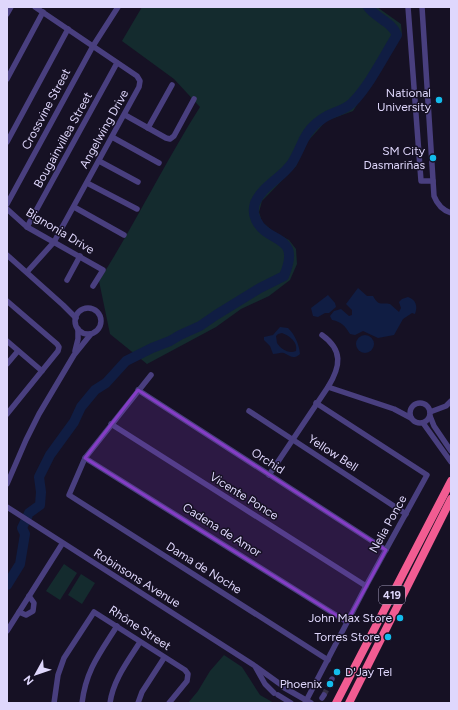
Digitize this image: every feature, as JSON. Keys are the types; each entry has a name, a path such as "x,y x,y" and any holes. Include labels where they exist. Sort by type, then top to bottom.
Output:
{"highway":[{"name":"419","path":"336,703 451,480"},
{"name":"419","path":"349,703 451,499"}],"street":[{"path":"7,14 11,7"},
{"name":"Angelwing Drive","path":"27,272 54,242 125,115 139,87 140,81 137,76 35,7"},
{"name":"Crossvine Street","path":"7,204 93,46 118,7"},
{"path":"408,7 421,181 433,181"},
{"path":"422,7 434,196 443,210 451,213"},
{"path":"7,79 43,12"},
{"path":"7,142 68,29"},
{"name":"Bougainvillea Street","path":"28,227 117,63"},
{"path":"148,128 172,85"},
{"path":"125,115 168,139 172,138 194,99"},
{"path":"112,137 159,163"},
{"path":"99,161 138,182"},
{"path":"87,183 137,209"},
{"path":"74,207 124,235"},
{"name":"Bignonia Drive","path":"7,209 28,227 103,270 93,286"},
{"path":"7,255 76,318"},
{"path":"67,280 80,256"},
{"path":"7,301 59,347 58,351 7,414"},
{"path":"63,305 80,312"},
{"path":"7,484 26,440 74,355 91,334 100,326 101,322 99,314 92,309 80,312 76,318 78,338 74,355"},
{"path":"78,329 84,333 91,334"},
{"path":"269,475 328,387 336,372 338,356 334,345 322,335"},
{"path":"7,341 42,371"},
{"path":"7,364 18,350"},
{"path":"85,458 151,375"},
{"path":"328,387 394,409 416,422 423,423 451,462"},
{"name":"Orchid","path":"138,390 386,550"},
{"path":"423,423 427,420 430,414 446,406 451,401"},
{"path":"411,418 410,411 413,405 419,403 425,404 430,409 434,426 451,452"},
{"name":"Nelia Ponce","path":"307,702 366,586 427,475 316,404"},
{"path":"394,409 410,411"},
{"name":"Yellow Bell","path":"249,411 406,514"},
{"name":"Vicente Ponce","path":"111,424 366,586"},
{"path":"437,444 442,440"},
{"name":"Dama de Noche","path":"85,458 69,495 328,660"},
{"name":"Cadena de Amor","path":"85,458 347,622"},
{"name":"Robinsons Avenue","path":"7,507 62,544 255,666 307,702"},
{"path":"7,631 62,544"},
{"path":"19,612 26,615 33,611 34,603 29,596"},
{"name":"Rhône Street","path":"54,703 58,675 64,658 94,612 185,670 188,674 187,681 169,703"},
{"path":"82,703 84,688 90,669 117,626"},
{"path":"110,703 115,683 140,642"},
{"path":"138,703 142,692 164,658"},
{"name":"Robinsons Avenue","path":"255,666 265,684 276,694 291,703"}],"highlighted area":[{"path":"138,390 386,550 347,622 85,458"}],"green space":[{"path":"142,7 377,7 401,24 402,35 353,111 326,121 308,141 296,166 262,201 259,212 262,222 274,232 289,240 296,249 297,264 290,280 269,296 241,309 216,327 147,364 110,334 99,281 200,107 174,79 122,41"},
{"path":"64,564 77,573 60,600 46,591"},
{"path":"81,574 95,583 82,604 68,595"},
{"path":"224,655 242,667 260,695 274,703 188,703 198,691 210,671"}],"water":[{"path":"358,288 367,296 373,296 377,302 390,304 399,312 401,308 399,302 408,297 416,304 415,314 412,313 403,319 394,335 378,338 363,331 355,335 350,334 343,325 332,320 330,316 334,311 341,309 349,316 352,315 352,310 346,304"},
{"path":"328,295 335,303 336,307 329,313 325,313 318,317 313,316 311,308"},
{"path":"280,327 288,328 296,340 300,354 294,357 284,353 273,354 270,346 264,340 264,337 273,335","holes":["282,333 295,342 296,351 290,352 285,350 277,343 276,336"]},
{"path":"365,335 371,338 374,344 371,350 365,353 359,350 356,344 359,338"}],"waterway":[{"path":"7,585 20,564 25,534 22,528 29,513 40,505 41,492 39,477 50,455 74,422 81,407 95,390 106,383 126,361 200,326 260,288 284,276 289,253 286,246 281,241 261,228 254,216 255,203 262,192 292,163 306,136 312,128 326,117 349,106 358,96 370,80 397,35 388,23 368,7"}],"tunnel":[{"path":"324,695 330,683"}],"place":[{"name":"National University","path":"439,100"},
{"name":"SM City Dasmariñas","path":"433,158"},
{"name":"John Max Store","path":"400,618"},
{"name":"Torres Store","path":"388,637"},
{"name":"D'Jay Tel","path":"337,672"},
{"name":"Phoenix","path":"330,684"}]}
